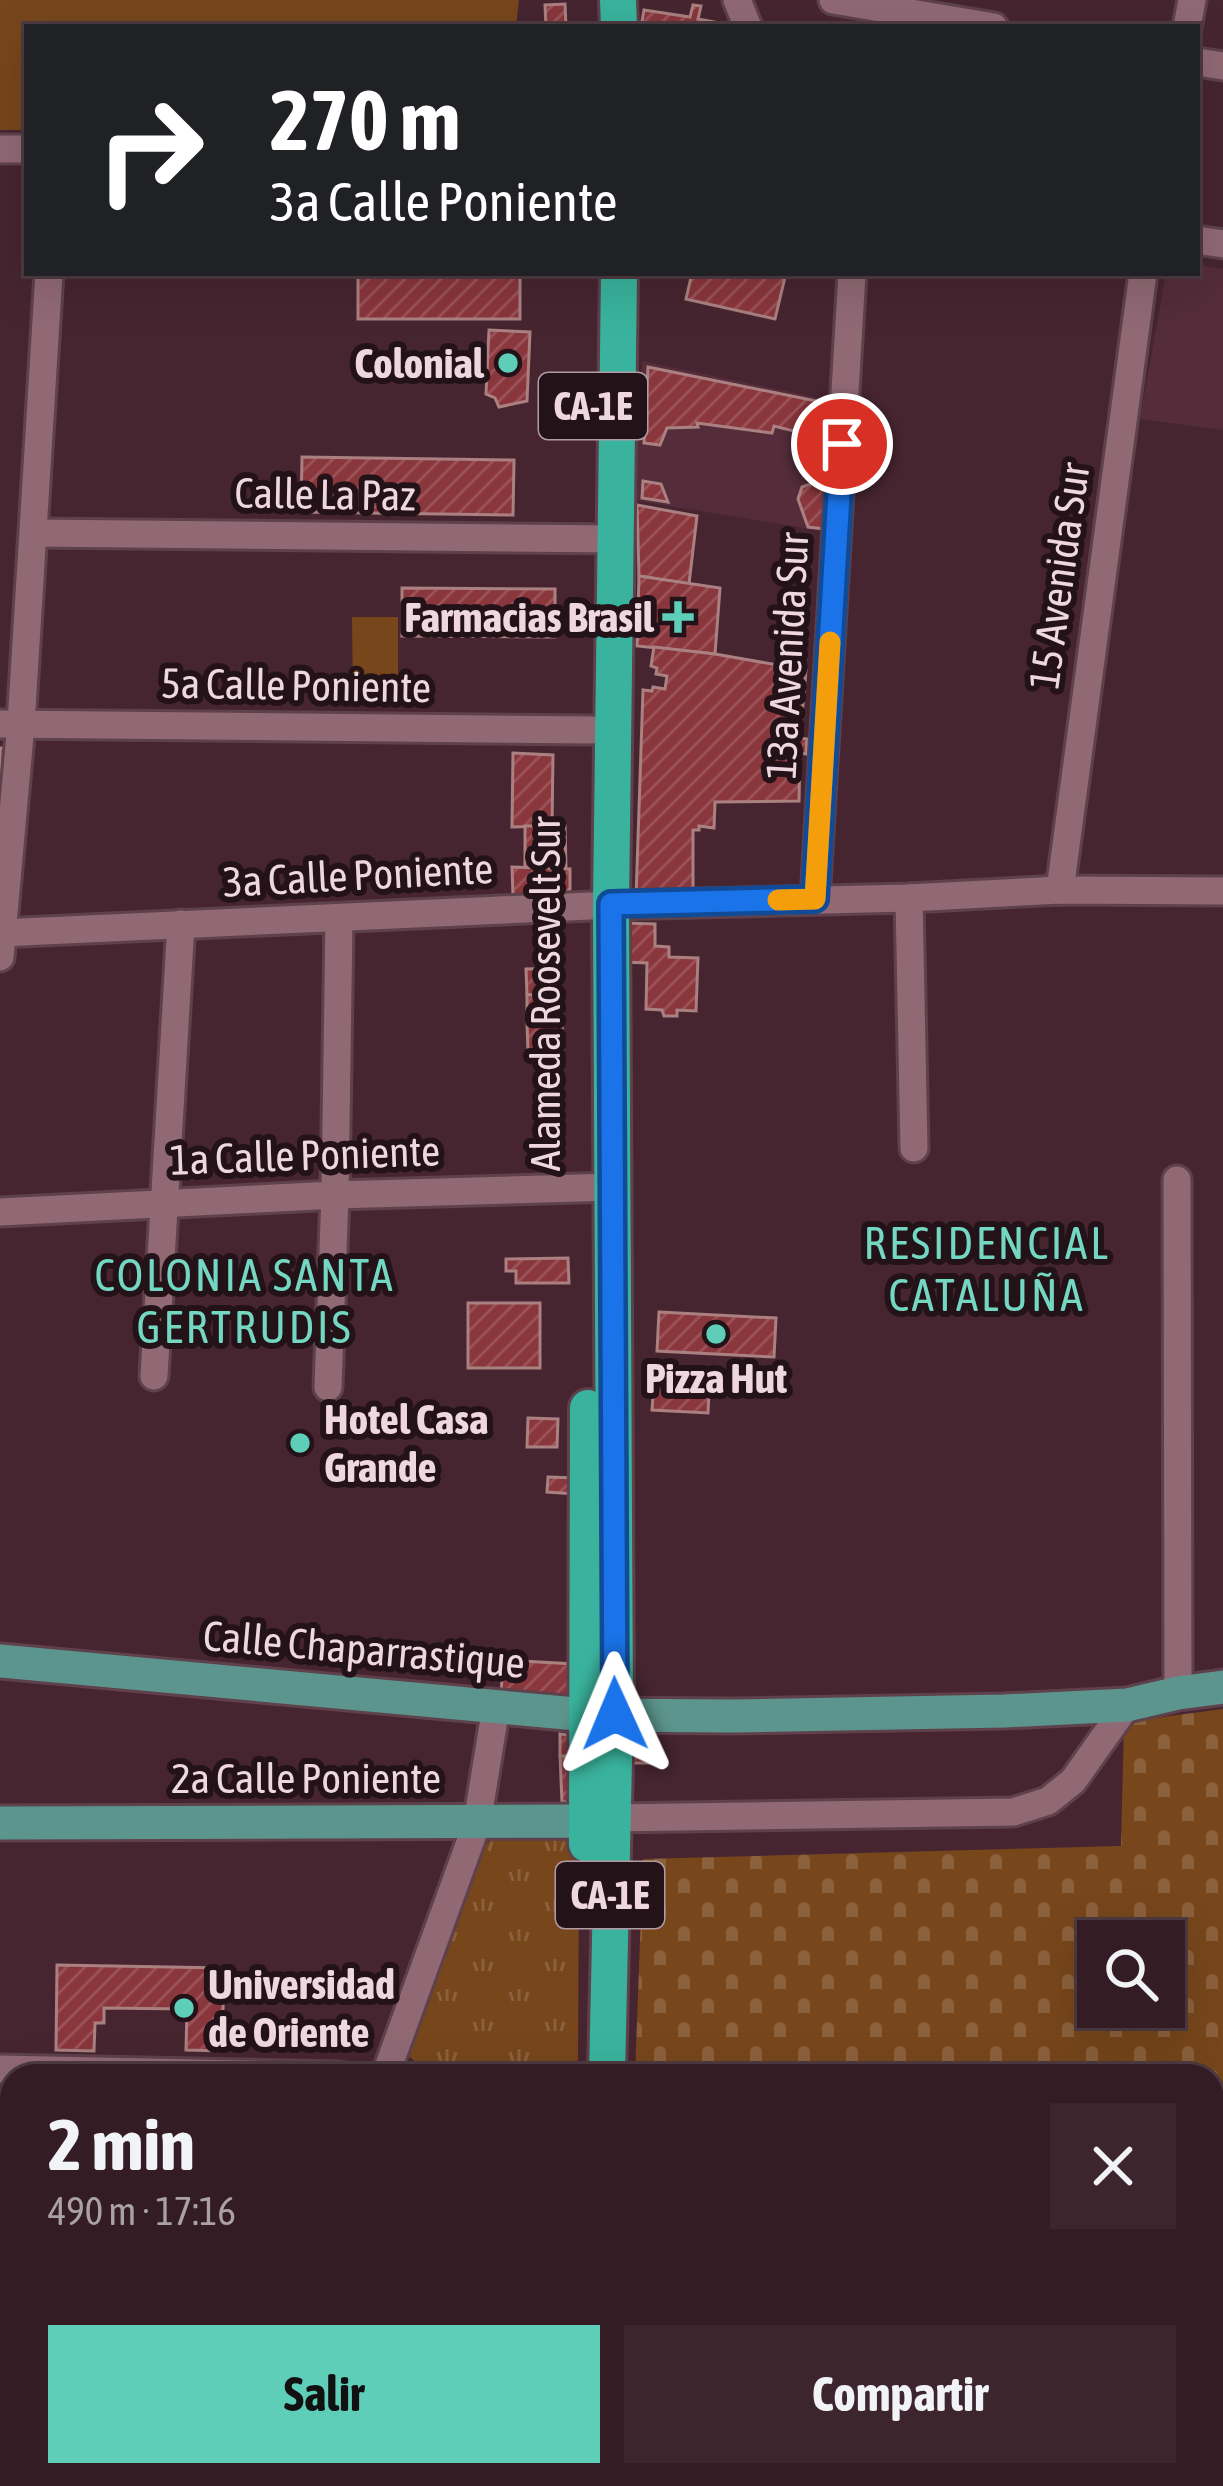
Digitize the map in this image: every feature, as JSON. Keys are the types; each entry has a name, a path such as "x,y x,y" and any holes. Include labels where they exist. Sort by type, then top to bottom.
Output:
{"highway":[{"name":"Alameda Roosevelt Sur","path":"595,276 604,539 599,905 601,1714"},
{"name":"Alameda Roosevelt Sur","path":"599,905 592,730 619,276"},
{"name":"CA-1E","path":"601,1714 607,2064"},
{"name":"CA-1E","path":"591,2064 603,1821"}],"main road":[{"name":"Calle Chaparrastique","path":"0,1661 601,1714 1004,1711 1127,1705 1223,1687"},
{"name":"2a Calle Poniente","path":"0,1823 603,1821"}],"street":[{"path":"833,0 881,12 971,24"},
{"path":"1,941 11,724 34,533 49,276"},
{"name":"13a Avenida Sur","path":"815,899 852,276"},
{"name":"15 Avenida Sur","path":"1060,890 1143,276"},
{"name":"Calle La Paz","path":"34,533 604,539"},
{"name":"5a Calle Poniente","path":"11,724 592,730"},
{"name":"3a Calle Poniente","path":"1,941 181,924 599,905 1060,890 1223,891"},
{"path":"909,898 914,1148"},
{"path":"328,1387 339,919"},
{"path":"154,1376 181,924"},
{"path":"1178,1180 1178,1693"},
{"name":"1a Calle Poniente","path":"0,1212 335,1195 602,1188"},
{"name":"2a Calle Poniente","path":"603,1821 1013,1812 1048,1801 1073,1781 1127,1705"},
{"path":"389,2064 478,1823 496,1707"}],"shaded area":[{"path":"1200,265 1223,269 1223,430 1140,419 1165,276 1200,276"},
{"path":"642,361 839,402 829,532 632,500"}],"green space":[{"path":"0,0 519,0 516,24 24,24 24,130 0,130"},
{"path":"352,617 398,617 398,699 353,699"},
{"path":"1223,1709 1223,2064 635,2064 643,1859 1121,1846 1124,1722"},
{"path":"495,1835 564,1836 579,1850 578,2060 572,2064 417,2063 406,2054 485,1846"}],"building":[{"path":"565,4 566,24 546,24 545,5"},
{"path":"693,5 701,6 698,19 725,24 642,24 644,10 690,17"},
{"path":"358,276 520,276 520,319 358,319"},
{"path":"691,276 785,276 775,319 686,299"},
{"name":"Colonial","path":"489,330 530,332 527,401 499,407 486,394"},
{"path":"648,367 831,404 828,441 815,447 806,434 774,426 772,433 697,423 698,427 667,428 660,445 644,443"},
{"path":"302,457 514,460 513,515 301,512"},
{"path":"831,457 825,529 808,527 798,499 802,487 816,482 819,459"},
{"path":"643,481 661,484 668,502 642,498"},
{"path":"637,505 697,516 689,584 639,576"},
{"name":"Farmacias Brasil","path":"639,576 720,588 715,654 637,646"},
{"path":"402,588 555,589 555,637 402,636"},
{"path":"654,647 806,670 800,738 807,739 806,754 800,753 799,801 715,802 714,828 693,830 693,896 636,898 643,690 665,689 667,676 656,674 657,668 651,666"},
{"path":"0,748 12,749 8,801 0,800"},
{"path":"513,753 553,755 552,826 512,827"},
{"path":"525,826 565,826 566,868 525,869"},
{"path":"512,867 570,869 570,889 564,896 513,897"},
{"path":"624,923 655,924 655,946 669,947 669,957 698,958 696,1011 677,1010 677,1016 664,1016 662,1010 646,1009 647,963 623,962"},
{"path":"560,968 561,994 527,995 526,969"},
{"path":"561,994 562,1022 527,1023 527,995"},
{"path":"562,1022 563,1051 528,1052 527,1023"},
{"path":"568,1258 569,1283 516,1283 516,1271 506,1271 506,1259"},
{"path":"468,1303 540,1303 540,1368 468,1368"},
{"name":"Pizza Hut","path":"659,1312 776,1318 774,1357 657,1351"},
{"path":"655,1368 710,1371 708,1413 652,1410"},
{"path":"528,1418 558,1419 557,1447 527,1447"},
{"path":"548,1477 576,1478 575,1494 547,1492"},
{"path":"503,1660 574,1664 573,1700 501,1696"},
{"path":"560,1734 581,1737 582,1757 560,1756"},
{"path":"632,1734 653,1734 653,1763 632,1763"},
{"path":"560,1756 582,1757 582,1802 562,1802"},
{"name":"Universidad de Oriente","path":"57,1965 224,1968 222,2051 186,2050 187,2009 104,2008 104,2023 95,2023 94,2051 56,2050"}],"slow traffic":[{"path":"778,900 815,899 830,642"}],"place":[{"name":"Colonial","path":"508,363"},
{"name":"Farmacias Brasil","path":"678,617"},
{"name":"Pizza Hut","path":"716,1334"},
{"name":"Hotel Casa Grande","path":"300,1443"},
{"name":"Universidad de Oriente","path":"184,2008"}],"district":[{"name":"RESIDENCIAL CATALUÑA","path":"987,1269"},
{"name":"COLONIA SANTA GERTRUDIS","path":"245,1301"}],"route":[{"path":"615,1714 611,904 815,899 842,444"}]}
